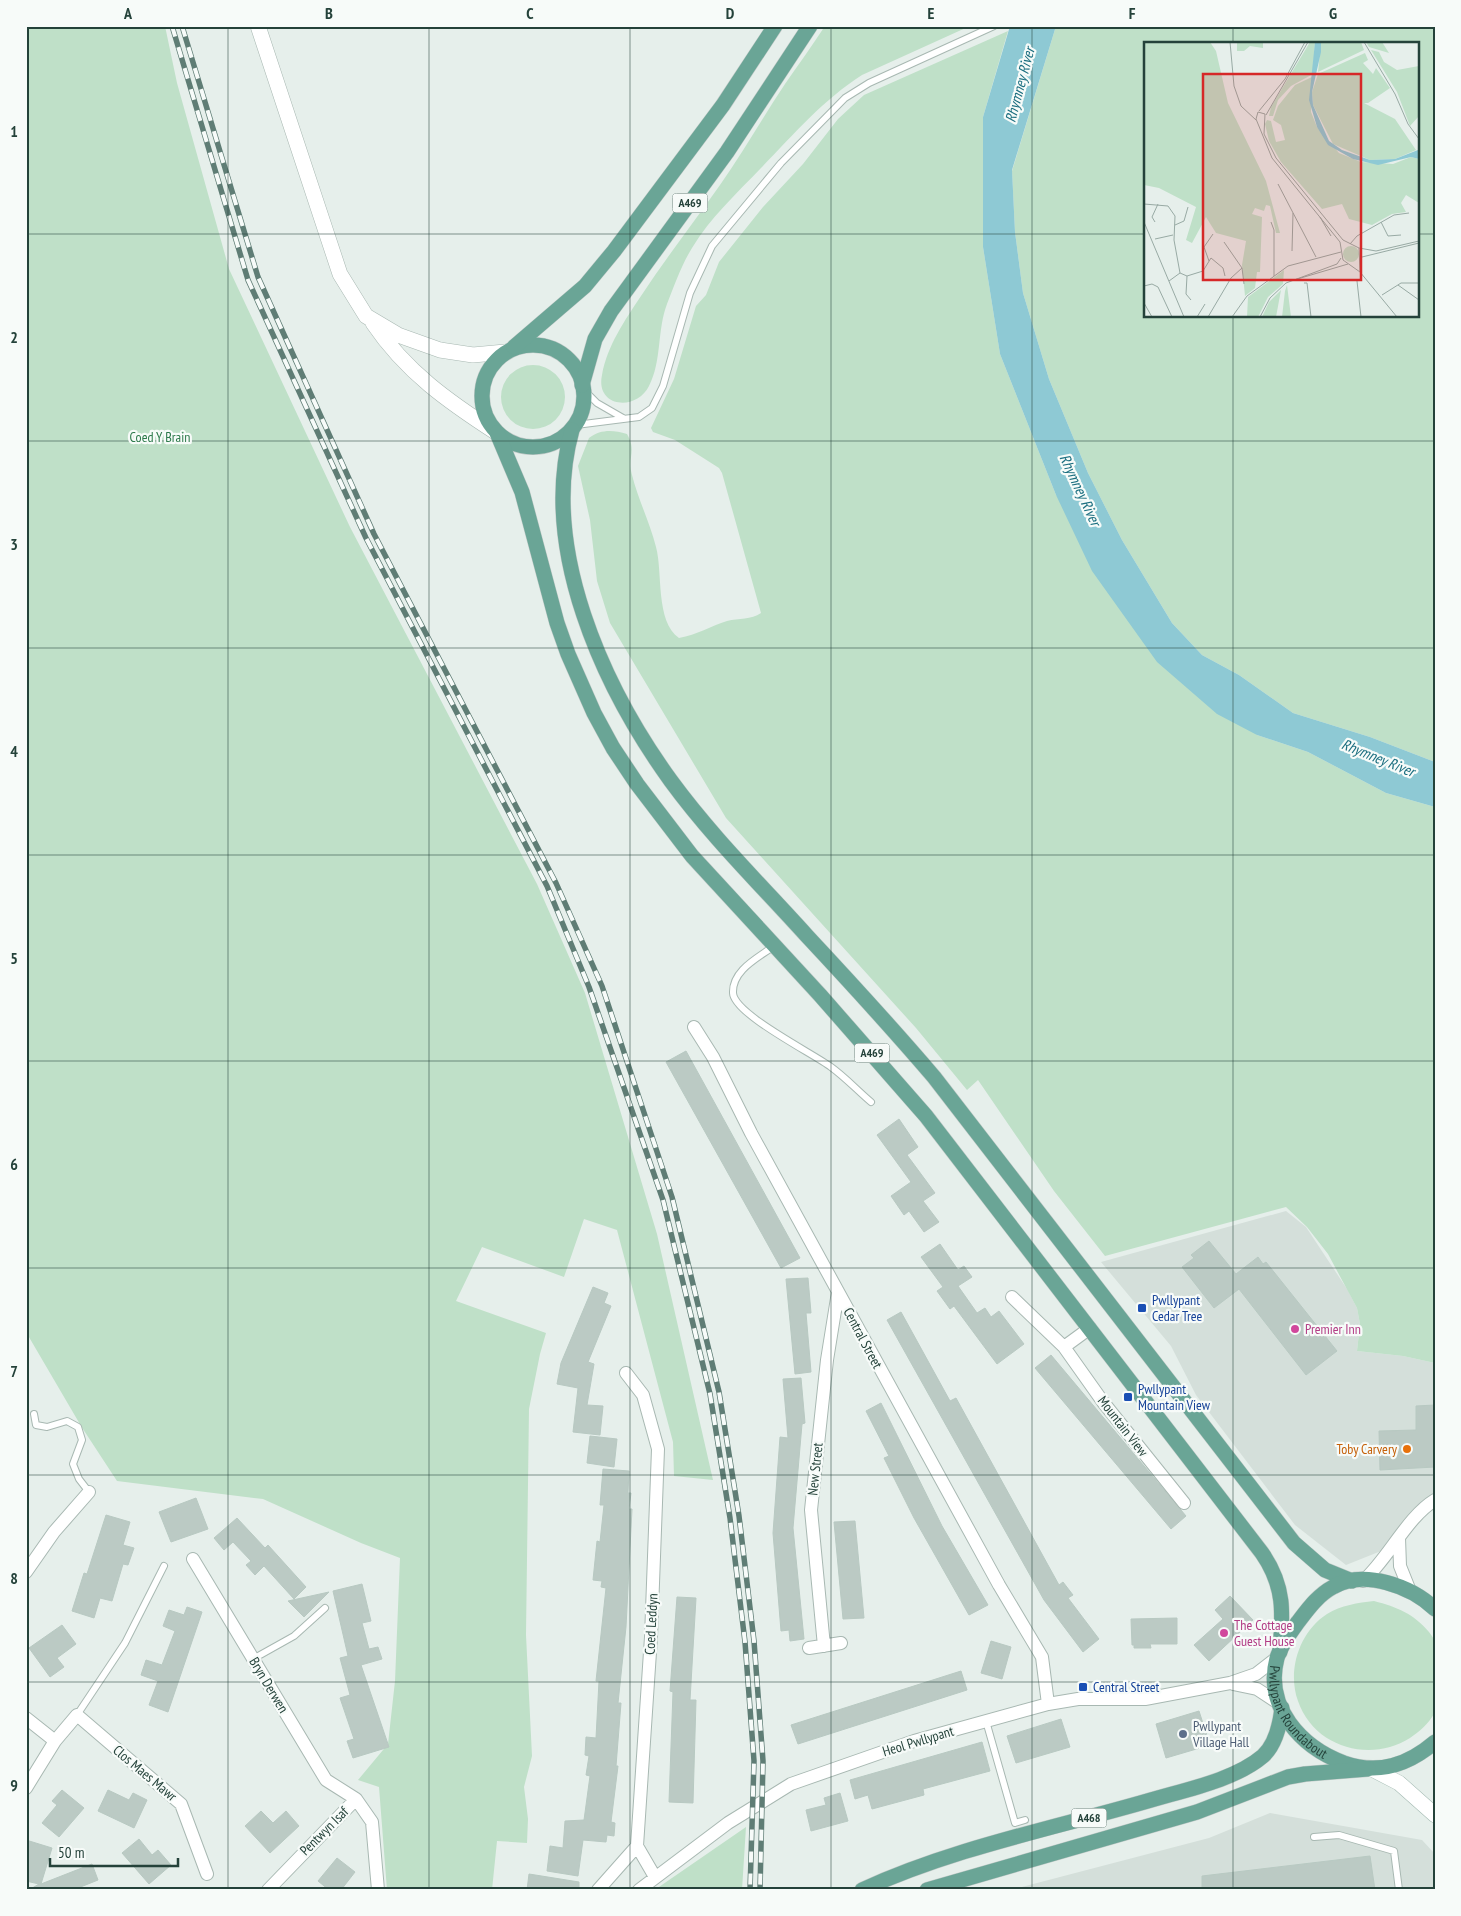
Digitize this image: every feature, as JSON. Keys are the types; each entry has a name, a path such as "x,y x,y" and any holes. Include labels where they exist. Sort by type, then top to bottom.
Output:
{"main road":[{"name":"A469","path":"775,26 723,105 614,251 585,286 490,368 482,392 486,417 498,433 522,492 557,623 568,654 594,713 613,748 637,784 692,856 869,1049 926,1116 1270,1564 1281,1593 1279,1654"},
{"name":"A469","path":"810,26 726,152 612,311 595,339 583,387 582,409 566,456 562,495 564,526 572,572 588,624 606,670 656,759 707,825 884,1019 934,1078 1294,1543 1306,1556 1329,1573 1358,1581"},
{"path":"509,350 537,346 561,354 572,363 583,387"},
{"path":"498,433 516,443 538,447 557,442 574,428"},
{"name":"Pwllypant Roundabout","path":"1435,1609 1410,1591 1389,1584 1358,1581 1332,1588 1315,1601 1279,1654 1275,1681 1281,1706 1290,1726 1307,1743 1334,1759 1370,1769 1404,1763 1435,1742"},
{"name":"A468","path":"862,1890 945,1858 1164,1796 1242,1770 1262,1757 1272,1746 1278,1730 1281,1706"},
{"name":"A468","path":"927,1890 1197,1812 1288,1777 1370,1769"}],"street":[{"path":"258,26 340,274 355,300 390,348 410,369 447,399 498,433"},
{"path":"371,320 406,338 440,350 473,355 509,350"},
{"name":"Central Street","path":"694,1027 713,1057 751,1132 999,1585 1035,1642 1044,1669 1048,1704"},
{"name":"New Street","path":"824,1646 811,1510 828,1360 838,1292"},
{"name":"Mountain View","path":"1012,1297 1064,1347 1103,1402 1184,1503"},
{"path":"1064,1347 1090,1328"},
{"name":"Coed Leddyn","path":"626,1373 643,1395 658,1449 649,1666 637,1846"},
{"path":"26,1572 54,1532 89,1492"},
{"path":"1358,1581 1381,1564 1399,1538 1435,1500"},
{"path":"1399,1538 1400,1566 1410,1591"},
{"name":"Bryn Derwen","path":"193,1559 326,1780 356,1799"},
{"path":"809,1648 841,1643"},
{"name":"Heol Pwllypant","path":"639,1890 728,1823 791,1784 914,1741 1048,1704 1078,1699 1144,1699 1230,1683 1256,1674 1279,1654"},
{"name":"Heol Pwllypant","path":"1230,1683 1257,1689 1281,1706"},
{"path":"26,1788 55,1741 77,1716"},
{"name":"Clos Maes Mawr","path":"77,1716 181,1804 207,1874"},
{"path":"26,1718 55,1741"},
{"path":"1370,1769 1399,1783 1435,1815"},
{"name":"Pentwyn Isaf","path":"268,1890 356,1799 372,1822 378,1890"},
{"path":"598,1890 637,1846 655,1877"}],"lane":[{"path":"574,428 646,414 657,400 690,293 705,258 723,230 845,98 869,83 994,26"},
{"path":"583,387 597,403 624,419"},
{"path":"775,946 744,967 734,981 733,998 740,1008 832,1068 871,1102"},
{"path":"34,1414 36,1425 41,1427 66,1421 78,1426 82,1440 72,1464 79,1479 89,1492"},
{"path":"77,1716 125,1643 164,1566"},
{"path":"253,1659 294,1636 325,1608"},
{"path":"986,1720 1015,1823 1025,1820"},
{"path":"1314,1837 1339,1836 1394,1850 1399,1890"}],"shaded area":[{"path":"1286,1211 1306,1227 1347,1289 1357,1308 1360,1324 1357,1351 1403,1356 1435,1363 1435,1496 1386,1549 1346,1565 1295,1525 1196,1395 1171,1346 1101,1262"},
{"path":"1270,1813 1422,1840 1435,1854 1435,1890 1010,1890 1209,1838"}],"green space":[{"name":"Coed Y Brain","path":"26,26 165,26 177,83 229,269 350,527 537,884 585,993 657,1234 713,1480 674,1476 673,1442 617,1230 584,1219 564,1277 482,1247 456,1301 546,1333 529,1409 526,1635 532,1756 524,1787 528,1819 527,1843 497,1841 492,1890 387,1890 379,1787 358,1780 388,1744 395,1681 400,1558 361,1543 263,1499 117,1481 81,1426 26,1332"},
{"path":"825,26 970,26 862,75 834,95 733,196 715,216 688,254 664,314 656,366 649,386 635,400 618,402 610,399 601,386 602,375 612,344 623,324 660,268 728,173"},
{"path":"1056,26 1435,26 1435,762 1370,737 1293,713 1239,675 1202,655 1172,623 1122,540 1088,473 1049,379 1023,293 1015,232 1012,171"},
{"path":"1008,31 983,117 983,247 1000,354 1056,495 1257,735 1308,752 1386,793 1435,807 1435,1363 1403,1356 1357,1351 1360,1324 1357,1308 1328,1254 1307,1227 1286,1207 1105,1256 1054,1191 978,1080 967,1090 916,1028 726,818 610,623 597,581 590,520 578,466 589,438 598,433 612,431 627,434 630,440 632,475 656,547 663,608 671,630 679,638 692,635 727,621 749,618 761,613 722,473 719,468 675,440 653,432 651,428 674,379 696,306 706,295 719,262 763,207 803,164 838,119 864,95"},
{"path":"527,365 539,365 556,374 563,385 565,397 563,409 556,420 539,429 527,429 515,424 506,415 501,403 501,391 506,379 515,370"},
{"path":"1374,1601 1398,1609 1411,1616 1433,1638 1435,1642 1436,1705 1434,1714 1429,1721 1410,1738 1395,1746 1362,1750 1330,1740 1317,1730 1306,1717 1298,1701 1294,1677 1298,1653 1309,1631 1317,1622 1338,1608"},
{"path":"746,1827 742,1890 656,1890 656,1889"}],"water":[{"name":"Rhymney River","path":"1010,26 1056,26 1012,170 1015,232 1023,293 1049,379 1088,473 1122,540 1172,623 1202,655 1239,675 1293,713 1370,737 1435,762 1435,807 1386,793 1308,752 1257,735 1217,714 1157,662 1092,571 1056,495 1000,354 983,247 983,117"}],"building":[{"path":"686,1051 800,1258 781,1268 666,1062"},
{"path":"899,1119 918,1147 907,1155 935,1193 923,1201 939,1222 924,1232 909,1211 904,1215 891,1196 911,1182 877,1135"},
{"name":"Premier Inn","path":"1209,1241 1236,1274 1258,1257 1263,1264 1266,1262 1337,1351 1306,1375 1239,1289 1214,1308 1182,1267 1194,1258 1191,1255"},
{"path":"940,1244 958,1270 964,1266 972,1277 958,1286 977,1313 985,1308 991,1317 999,1311 1024,1344 997,1364 954,1306 950,1309 937,1291 943,1287 921,1257"},
{"path":"808,1278 811,1313 806,1313 811,1372 795,1374 786,1279"},
{"path":"593,1287 608,1293 604,1303 611,1306 588,1362 594,1364 587,1405 603,1406 600,1435 573,1432 578,1388 557,1384 561,1363"},
{"path":"901,1312 950,1401 956,1398 1059,1585 1063,1582 1073,1595 1068,1598 1099,1639 1083,1652 1044,1600 887,1320"},
{"path":"1051,1355 1186,1516 1171,1529 1035,1368"},
{"path":"801,1378 805,1423 802,1424 793,1528 804,1639 790,1641 789,1630 781,1631 773,1533 780,1437 788,1438 783,1379"},
{"path":"881,1403 942,1526 988,1605 969,1615 914,1518 884,1458 889,1456 866,1411"},
{"name":"Toby Carvery","path":"1435,1405 1435,1467 1380,1470 1379,1431 1416,1430 1416,1406"},
{"path":"590,1436 617,1439 614,1467 587,1463"},
{"path":"603,1469 629,1471 628,1493 631,1493 629,1509 632,1509 626,1627 618,1703 621,1703 616,1766 618,1766 611,1822 615,1823 614,1836 607,1835 606,1842 583,1840 578,1876 547,1871 550,1846 563,1848 565,1821 584,1820 590,1776 586,1775 589,1756 585,1755 586,1737 596,1738 599,1681 596,1681 606,1588 601,1587 602,1581 593,1580 597,1541 600,1542 604,1505 600,1505"},
{"path":"196,1498 208,1529 171,1542 159,1512"},
{"path":"106,1515 130,1522 123,1545 134,1548 128,1565 123,1564 112,1601 100,1598 94,1618 72,1611 84,1573 87,1574"},
{"path":"237,1518 265,1548 268,1545 306,1587 294,1599 264,1566 255,1575 246,1565 251,1561 233,1542 224,1550 214,1538"},
{"path":"855,1521 864,1618 843,1619 834,1522"},
{"path":"362,1584 371,1621 362,1623 369,1649 378,1647 382,1659 361,1665 389,1747 353,1758 347,1741 354,1739 340,1698 350,1695 340,1658 348,1656 333,1591"},
{"path":"329,1592 304,1617 288,1601"},
{"name":"The Cottage Guest House","path":"1230,1596 1253,1620 1209,1661 1194,1645 1223,1619 1215,1610"},
{"path":"677,1597 696,1598 690,1700 696,1700 693,1803 669,1802 673,1692 670,1691"},
{"path":"187,1607 202,1612 168,1712 149,1705 158,1681 141,1675 146,1660 162,1665 175,1631 163,1626 169,1610 184,1615"},
{"path":"1177,1618 1177,1644 1150,1644 1151,1648 1134,1648 1134,1645 1132,1645 1131,1619"},
{"path":"62,1625 76,1644 57,1658 64,1667 50,1677 29,1648"},
{"path":"991,1641 1011,1647 1002,1679 981,1673"},
{"path":"961,1671 967,1690 798,1744 791,1725"},
{"name":"Pwllypant Village Hall","path":"1199,1711 1210,1745 1166,1758 1156,1724"},
{"path":"1061,1719 1070,1747 1016,1763 1007,1736"},
{"path":"982,1742 990,1771 923,1789 924,1795 872,1809 868,1795 855,1799 850,1780"},
{"path":"62,1790 84,1808 59,1837 42,1823 57,1805 52,1801"},
{"path":"108,1790 129,1800 133,1793 147,1800 134,1828 98,1811"},
{"path":"840,1793 848,1821 811,1831 806,1810 826,1805 824,1798"},
{"path":"261,1811 273,1823 286,1811 299,1826 270,1853 245,1826"},
{"path":"139,1839 152,1855 158,1850 171,1865 149,1884 122,1853"},
{"path":"26,1840 52,1848 41,1884 92,1864 98,1880 73,1890 29,1890 39,1884 26,1881"},
{"path":"1370,1856 1375,1890 1202,1890 1202,1876"},
{"path":"337,1858 355,1872 341,1890 329,1890 318,1881"},
{"path":"529,1874 579,1882 579,1890 527,1890"}],"railway":[{"path":"172,26 248,280 366,538 547,886 589,987 663,1200 710,1394 730,1518 745,1642 754,1761 750,1890"},
{"path":"182,26 258,277 374,534 556,883 602,986 672,1197 719,1392 739,1516 754,1641 763,1761 760,1890"}],"place":[{"name":"Pwllypant Cedar Tree","path":"1142,1308"},
{"name":"Premier Inn","path":"1295,1329"},
{"name":"Pwllypant Mountain View","path":"1128,1397"},
{"name":"Toby Carvery","path":"1407,1449"},
{"name":"The Cottage Guest House","path":"1224,1633"},
{"name":"Central Street","path":"1083,1687"},
{"name":"Pwllypant Village Hall","path":"1183,1734"}]}
